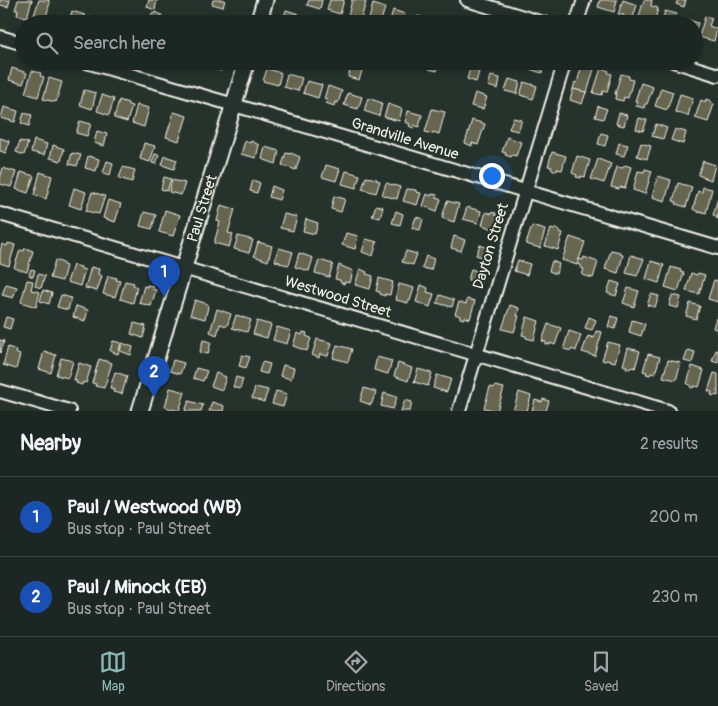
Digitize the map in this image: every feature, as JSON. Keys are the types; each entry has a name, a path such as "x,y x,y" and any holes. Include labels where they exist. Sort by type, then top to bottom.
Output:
{"street":[{"path":"261,15 265,0"},
{"path":"467,0 516,15"},
{"path":"579,15 584,0"},
{"path":"0,37 15,41"},
{"name":"Grandville Avenue","path":"115,70 718,248"},
{"name":"Paul Street","path":"140,411 244,70"},
{"name":"Dayton Street","path":"459,411 562,70"},
{"path":"702,70 718,75"},
{"name":"Westwood Street","path":"0,214 668,411"},
{"path":"0,391 69,411"}],"building":[{"path":"0,0 10,0 8,7 0,5"},
{"path":"18,0 32,0 28,15 17,15 18,10 15,10"},
{"path":"39,0 49,0 47,15 34,15"},
{"path":"149,0 157,0 155,10 147,7"},
{"path":"213,0 225,0 223,7 212,4"},
{"path":"309,0 322,0 320,9 307,5"},
{"path":"330,0 344,0 340,14 327,10"},
{"path":"352,0 366,2 362,15 348,15"},
{"path":"600,0 617,0 614,12 598,7"},
{"path":"623,0 637,5 634,15 618,14"},
{"path":"644,0 652,0 651,6 658,8 656,15 639,15"},
{"path":"678,0 686,0 684,7 676,4"},
{"path":"373,4 385,8 383,15 370,15"},
{"path":"286,10 299,14 299,15 285,15"},
{"path":"393,10 405,14 405,15 392,15"},
{"path":"72,11 85,15 71,15"},
{"path":"665,11 677,14 677,15 664,15"},
{"path":"155,12 162,15 151,15 152,13 154,14"},
{"path":"705,16 712,18 709,26 717,29 714,41 703,38"},
{"path":"12,68 27,73 23,84 9,80"},
{"path":"267,70 281,73 278,85 263,81"},
{"path":"350,70 362,70 359,80 348,77"},
{"path":"470,70 479,72 476,82 467,79"},
{"path":"532,70 543,70 542,73"},
{"path":"581,70 594,70 587,93 573,89 575,82 577,83"},
{"path":"600,70 609,71 608,73 612,74 607,92 603,91 602,95 593,93"},
{"path":"32,71 41,73 40,76 44,77 38,97 25,93"},
{"path":"287,74 302,78 298,91 284,87"},
{"path":"621,74 629,76 629,79 633,80 628,98 624,97 623,101 615,99"},
{"path":"491,76 500,78 498,89 488,86"},
{"path":"49,78 62,82 56,102 43,99"},
{"path":"509,79 520,82 517,94 505,91"},
{"path":"307,81 322,85 318,98 303,93"},
{"path":"524,82 537,86 533,99 520,95"},
{"path":"641,83 653,87 644,108 636,106 638,101 635,101"},
{"path":"328,86 342,91 338,103 335,102 334,106 326,103 327,100 324,99"},
{"path":"661,88 673,92 667,110 655,106"},
{"path":"573,89 586,92 582,104 570,100"},
{"path":"84,90 96,93 92,109 80,105"},
{"path":"348,93 362,97 358,109 344,105"},
{"path":"475,93 487,97 483,109 471,106"},
{"path":"680,94 693,98 688,116 675,112"},
{"path":"102,95 114,99 109,115 97,111"},
{"path":"368,98 382,103 379,116 364,111"},
{"path":"706,99 714,104 708,122 695,118 701,100 705,102"},
{"path":"119,100 132,106 127,122 114,118"},
{"path":"388,104 402,109 399,121 384,117"},
{"path":"137,105 149,108 144,127 132,123"},
{"path":"598,106 607,109 603,119 595,117"},
{"path":"4,107 18,111 15,122 1,118"},
{"path":"432,109 445,112 439,134 425,132"},
{"path":"408,111 422,115 419,127 414,125 413,128 405,122"},
{"path":"174,112 187,116 179,141 166,137"},
{"path":"24,113 32,115 29,126 21,123"},
{"path":"619,113 627,115 624,126 616,124"},
{"path":"513,118 522,120 518,131 509,129"},
{"path":"639,118 647,120 643,131 636,129"},
{"path":"472,120 485,124 478,145 472,143 472,146 465,143"},
{"path":"80,121 91,124 87,136 76,133"},
{"path":"656,124 667,128 663,139 652,136"},
{"path":"675,129 686,132 683,144 671,140"},
{"path":"97,131 107,134 104,146 94,143"},
{"path":"601,133 608,135 605,146 598,144"},
{"path":"507,137 521,142 516,156 512,155 511,157 502,152"},
{"path":"0,138 9,141 6,153 0,151"},
{"path":"34,140 47,144 44,155 31,152"},
{"path":"20,141 28,143 24,155 16,152"},
{"path":"245,141 250,143 251,141 259,145 256,158 241,154"},
{"path":"144,143 155,146 150,162 140,159"},
{"path":"619,143 628,145 624,156 616,154"},
{"path":"641,143 651,146 647,159 637,156"},
{"path":"53,145 64,149 61,161 50,158"},
{"path":"265,147 279,151 276,164 262,159"},
{"path":"552,152 566,156 562,170 557,169 557,171 548,166"},
{"path":"72,153 81,155 77,166 69,164"},
{"path":"286,153 300,157 296,170 282,165"},
{"path":"155,154 159,155 156,164 152,163"},
{"path":"88,156 99,159 96,171 85,168"},
{"path":"165,156 177,160 174,169 162,165"},
{"path":"577,156 590,160 585,177 576,177 577,175 572,173"},
{"path":"598,159 611,164 604,183 591,179"},
{"path":"107,161 113,163 110,175 103,173"},
{"path":"703,161 715,165 711,180 698,175"},
{"path":"326,165 340,169 336,181 322,177"},
{"path":"625,165 631,167 625,188 611,187 617,167 623,168"},
{"path":"123,167 135,170 132,182 119,178"},
{"path":"3,168 16,172 11,187 0,184"},
{"path":"645,169 652,171 645,194 633,190 638,171 644,172"},
{"path":"346,171 360,175 356,188 342,184"},
{"path":"21,172 34,176 28,193 16,189"},
{"path":"40,172 52,176 46,199 34,195"},
{"path":"658,176 671,180 665,201 652,197"},
{"path":"164,177 171,179 167,191 161,189"},
{"path":"366,177 380,181 376,193 362,189"},
{"path":"172,180 185,183 181,195 169,192"},
{"path":"253,180 260,183 257,193 250,191"},
{"path":"386,183 400,187 397,199 382,195"},
{"path":"678,183 692,187 686,207 673,201"},
{"path":"272,186 282,190 279,200 269,197"},
{"path":"703,187 712,189 706,213 700,211 700,213 693,209 698,191 702,192"},
{"path":"74,188 86,192 81,209 69,205"},
{"path":"407,189 416,190 416,192 421,193 417,205 403,201"},
{"path":"92,192 105,196 99,214 86,211"},
{"path":"427,194 431,196 432,194 437,195 436,197 441,199 437,211 423,206"},
{"path":"334,196 345,199 341,212 331,209"},
{"path":"718,198 718,219 713,215"},
{"path":"108,200 121,204 115,222 103,218"},
{"path":"447,201 459,204 454,222 442,218"},
{"path":"221,205 235,209 228,233 233,234 229,247 214,243 220,222 217,221"},
{"path":"376,205 383,207 380,218 372,216"},
{"path":"467,207 481,211 478,223 463,219"},
{"path":"165,210 180,215 173,236 159,232"},
{"path":"396,211 403,214 400,225 392,223"},
{"path":"144,212 156,215 152,229 140,226"},
{"path":"486,212 496,213 495,215 500,216 496,230 482,225"},
{"path":"284,214 297,217 293,231 280,228"},
{"path":"416,217 423,219 420,230 412,228"},
{"path":"306,219 318,223 315,234 303,231"},
{"path":"532,226 545,230 540,248 526,244"},
{"path":"555,228 563,233 558,250 545,246 551,229 554,230"},
{"path":"346,233 358,236 355,249 342,245"},
{"path":"238,236 253,240 249,253 234,249"},
{"path":"454,236 465,240 461,251 451,248"},
{"path":"570,237 585,242 577,265 562,260"},
{"path":"366,239 377,242 373,256 362,252"},
{"path":"258,242 272,246 268,261 254,256"},
{"path":"8,243 15,245 9,266 0,263 2,244 7,246"},
{"path":"480,245 491,249 488,259 476,255"},
{"path":"25,248 33,251 27,272 14,268 20,250 24,251"},
{"path":"279,248 293,252 289,265 275,261"},
{"path":"611,250 620,252 623,255 618,273 605,269"},
{"path":"406,251 417,254 413,265 402,262"},
{"path":"299,253 313,258 309,271 295,267"},
{"path":"631,255 644,259 637,276 626,273"},
{"path":"426,256 434,259 431,270 422,268"},
{"path":"584,257 598,262 593,278 582,275 584,269 578,264 579,259 583,260"},
{"path":"55,260 66,266 62,281 50,278"},
{"path":"319,260 333,264 329,277 315,273"},
{"path":"518,260 530,264 527,275 514,271"},
{"path":"552,261 559,264 556,274 549,271"},
{"path":"651,261 664,265 659,283 646,279"},
{"path":"73,265 85,270 80,286 67,282"},
{"path":"339,265 353,271 350,283 345,282 344,284 340,280 335,279"},
{"path":"91,267 99,269 98,274 102,276 97,291 85,288"},
{"path":"671,267 684,273 678,291 665,287"},
{"path":"31,269 35,270 33,277 29,275"},
{"path":"360,269 367,272 366,274 373,276 370,289 355,285"},
{"path":"471,269 483,273 480,284 468,280"},
{"path":"691,273 705,275 699,294 686,291"},
{"path":"38,274 45,276 41,288 35,286"},
{"path":"108,276 117,278 116,280 120,281 115,297 103,294"},
{"path":"379,278 393,282 390,295 385,294 385,296 376,291"},
{"path":"27,280 33,281 31,290 40,292 36,307 21,302"},
{"path":"714,280 718,281 718,302 708,299"},
{"path":"125,281 134,283 133,285 137,287 133,303 120,299"},
{"path":"611,281 620,284 616,296 607,293"},
{"path":"6,284 17,287 13,298 2,295"},
{"path":"399,284 414,288 408,303 396,300"},
{"path":"147,285 153,286 152,289 156,290 151,306 139,303 144,286 147,287"},
{"path":"421,285 428,288 427,292 434,294 430,307 416,302"},
{"path":"628,288 639,291 634,307 623,303"},
{"path":"43,290 52,293 49,304 40,301"},
{"path":"651,294 659,296 655,307 647,305"},
{"path":"61,295 71,298 68,310 57,307"},
{"path":"440,295 454,300 452,307 437,303"},
{"path":"672,295 681,297 678,308 669,306"},
{"path":"467,299 475,301 470,319 460,318 460,316 455,314 459,302 466,304"},
{"path":"195,300 208,304 205,319 190,315"},
{"path":"690,303 700,306 696,319 686,316"},
{"path":"510,305 519,308 517,316 519,316 514,332 502,329"},
{"path":"76,306 88,310 85,321 73,317"},
{"path":"217,309 231,314 227,326 220,324 217,335 210,332"},
{"path":"236,315 251,320 247,332 232,328"},
{"path":"611,316 618,318 615,329 608,327"},
{"path":"6,317 13,319 10,329 3,327"},
{"path":"527,317 539,321 534,340 522,335"},
{"path":"589,317 596,320 592,330 585,328"},
{"path":"716,318 718,319 718,330 713,328"},
{"path":"632,320 645,324 641,336 629,332"},
{"path":"257,321 271,325 267,338 253,334"},
{"path":"134,323 146,326 143,338 131,334"},
{"path":"548,324 561,328 555,345 546,344 546,342 542,341"},
{"path":"277,327 291,331 287,344 273,340"},
{"path":"569,331 581,335 576,351 564,349"},
{"path":"596,331 602,332 595,356 582,352 588,336 594,338"},
{"path":"303,332 307,333 306,336 311,338 307,351 293,346 297,333 302,335"},
{"path":"317,339 332,343 328,356 320,354 319,358 312,355"},
{"path":"0,340 4,341 0,353"},
{"path":"203,340 211,342 208,354 200,352"},
{"path":"113,341 121,343 118,354 110,351"},
{"path":"608,342 620,345 615,362 602,360"},
{"path":"122,343 133,347 131,355 120,351"},
{"path":"337,345 352,349 348,362 333,358"},
{"path":"8,347 16,350 15,353 20,355 16,369 3,365"},
{"path":"628,348 640,351 635,368 626,368 627,366 623,365"},
{"path":"688,350 695,352 692,363 684,361"},
{"path":"716,350 718,350 718,363 712,361"},
{"path":"44,351 56,355 51,373 39,369"},
{"path":"648,354 660,357 655,374 646,374 647,372 643,371"},
{"path":"242,355 250,357 246,368 239,366"},
{"path":"377,357 392,361 388,374 374,370"},
{"path":"61,358 73,361 68,378 56,375"},
{"path":"99,359 112,363 104,388 95,386 96,384 92,383"},
{"path":"173,360 184,363 180,374 170,371"},
{"path":"668,360 681,363 676,380 663,377"},
{"path":"262,362 270,364 267,374 259,372"},
{"path":"79,363 91,367 86,383 83,382 82,385 74,380"},
{"path":"398,363 412,368 408,381 394,376"},
{"path":"283,365 294,368 291,379 280,376"},
{"path":"692,366 704,370 699,387 694,386 693,388 687,384"},
{"path":"196,368 207,371 203,381 193,378"},
{"path":"418,369 432,373 428,386 414,382"},
{"path":"115,372 127,376 122,394 113,392 114,389 110,388"},
{"path":"216,373 226,377 222,390 211,386"},
{"path":"714,373 718,374 718,396 711,395 712,392 708,391"},
{"path":"437,375 451,379 447,392 433,388"},
{"path":"236,377 243,379 240,389 233,387"},
{"path":"495,386 504,388 497,411 484,408 490,387 494,388"},
{"path":"255,387 268,390 264,402 252,398"},
{"path":"170,388 185,392 179,411 165,407"},
{"path":"364,388 376,392 371,405 360,401"},
{"path":"276,391 287,394 283,407 272,404"},
{"path":"519,392 531,396 527,411 513,411"},
{"path":"384,393 397,397 393,409 381,406"},
{"path":"543,399 549,401 546,411 532,411 535,400 542,402"},
{"path":"405,400 412,402 410,411 401,411"},
{"path":"189,401 203,405 201,411 185,411"},
{"path":"212,402 224,406 223,411 209,411"}],"place":[{"name":"Paul / Westwood (WB)","path":"164,297"},
{"name":"Paul / Minock (EB)","path":"154,397"}]}
